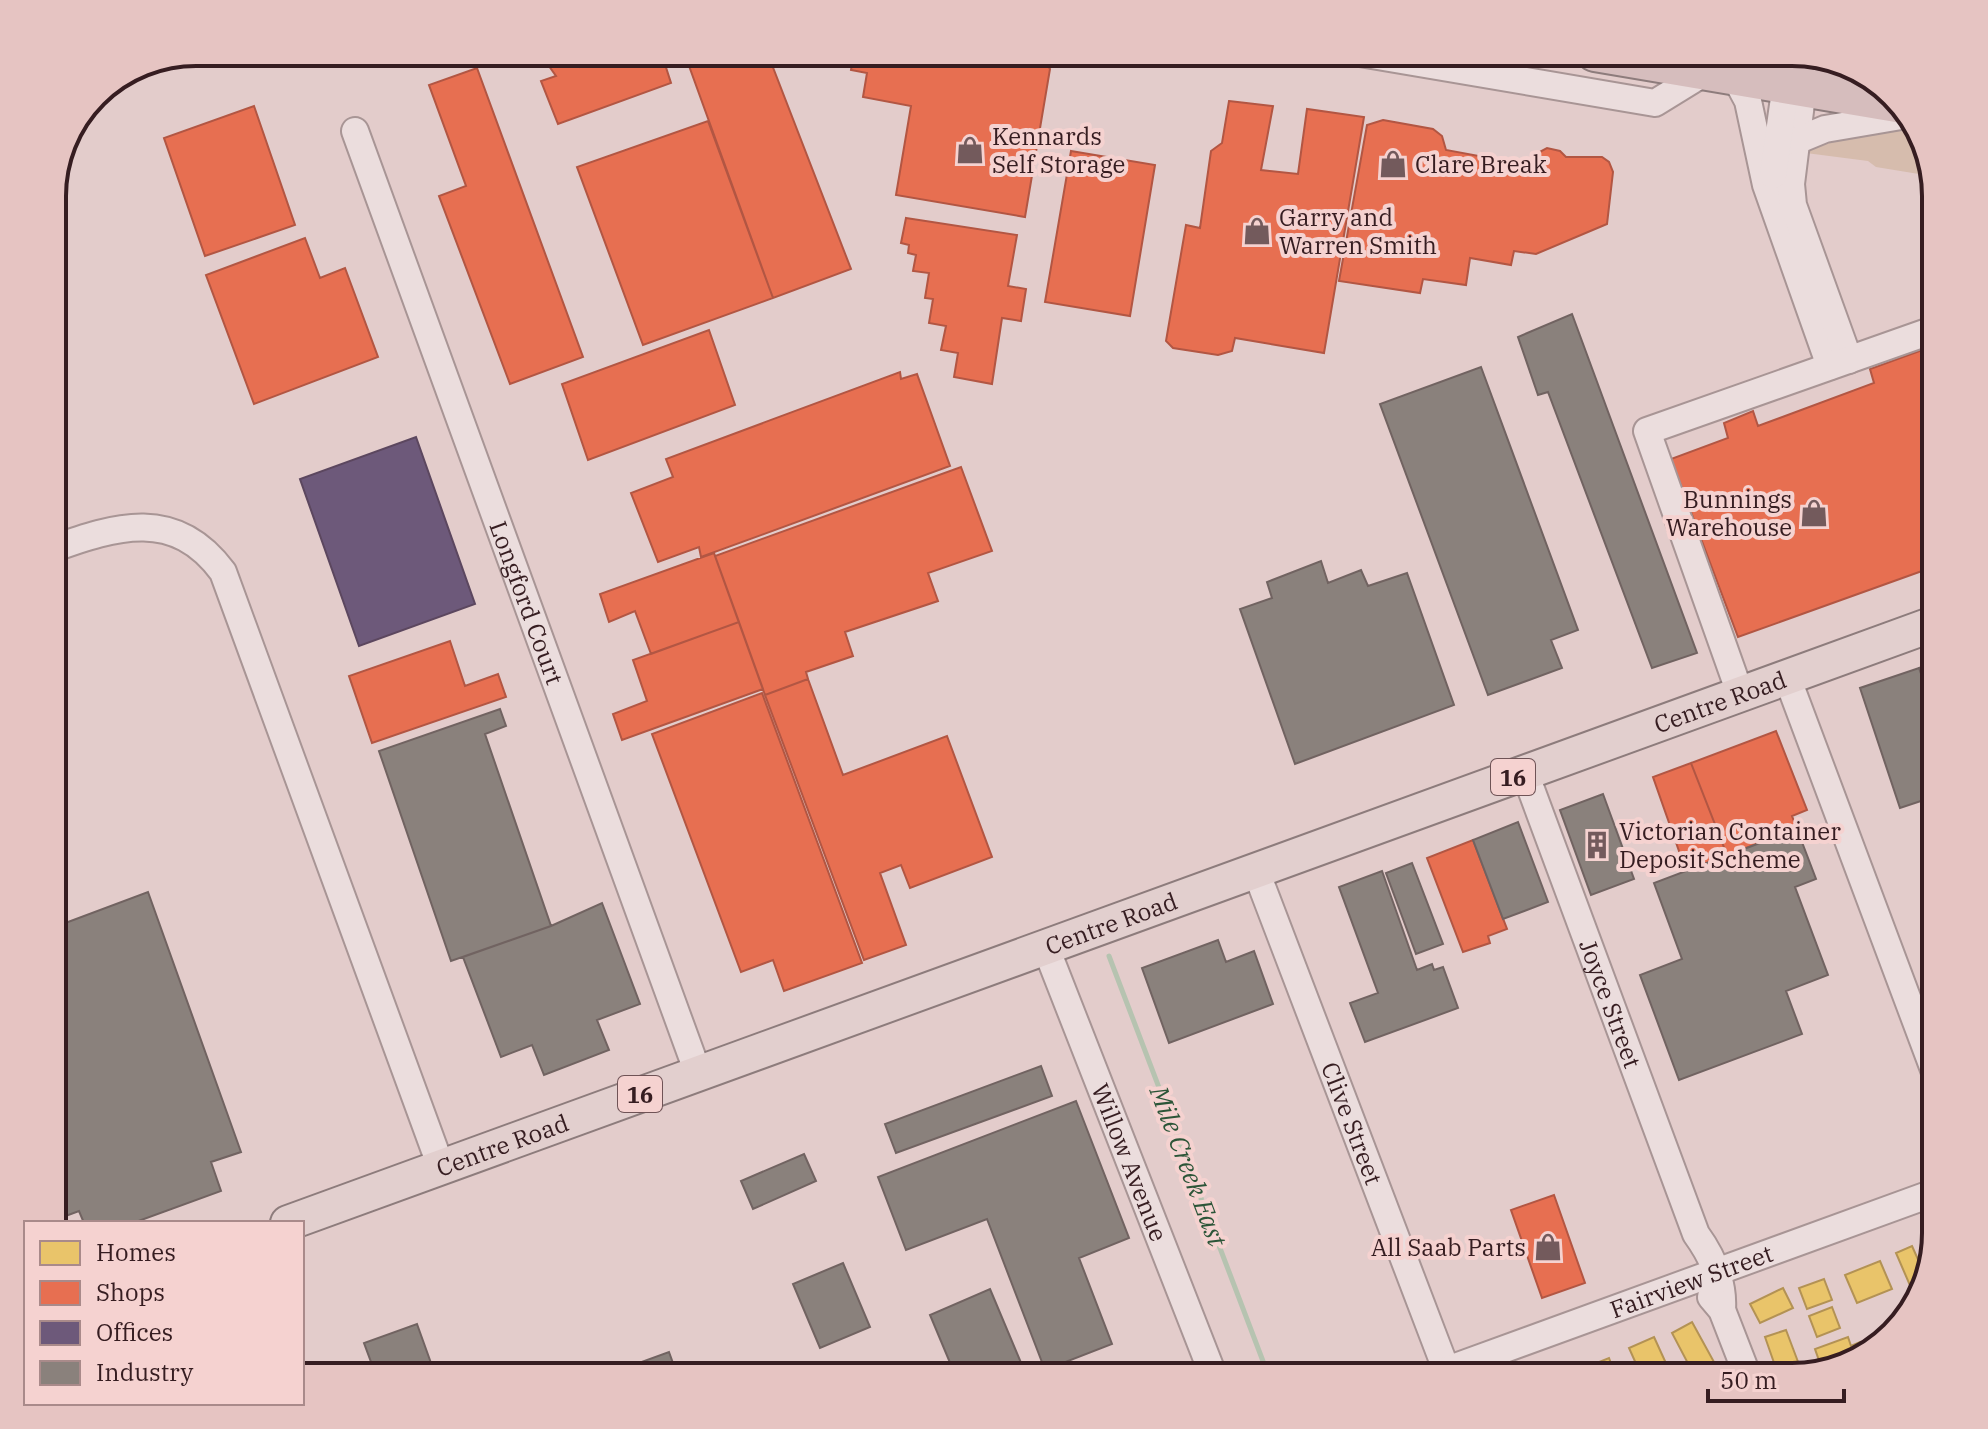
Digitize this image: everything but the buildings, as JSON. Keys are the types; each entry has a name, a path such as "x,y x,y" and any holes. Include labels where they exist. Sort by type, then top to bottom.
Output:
{"highway":[{"path":"1679,66 1721,73 1798,70 1873,95"}],"main road":[{"name":"Centre Road","path":"293,1221 1922,628"}],"street":[{"path":"1440,66 1655,103 1721,73 1748,101 1764,181 1839,363"},
{"path":"1776,211 1773,173 1798,70"},
{"path":"1798,70 1791,184 1793,205 1839,363"},
{"path":"1796,141 1825,129 1895,117"},
{"name":"Longford Court","path":"355,131 698,1073"},
{"path":"1741,696 1647,431 1922,334"},
{"path":"66,545 124,527 153,527 188,540 223,572 441,1167"},
{"path":"1787,677 1922,1038"},
{"name":"Joyce Street","path":"1525,773 1696,1234 1695,1256 1710,1276 1712,1299 1722,1310 1743,1363"},
{"name":"Clive Street","path":"1256,871 1444,1363"},
{"name":"Willow Avenue","path":"1046,948 1209,1363"},
{"name":"Fairview Street","path":"1477,1363 1922,1197"}],"shaded area":[{"path":"1876,129 1905,132 1920,174 1876,167 1868,161 1806,153 1813,142"}],"waterway":[{"name":"Mile Creek East","path":"1109,956 1264,1363"}],"place":[{"name":"Kennards Self Storage","path":"970,150"},
{"name":"Clare Break","path":"1393,164"},
{"name":"Garry and Warren Smith","path":"1257,231"},
{"name":"Bunnings Warehouse","path":"1814,513"},
{"name":"Victorian Container Deposit Scheme","path":"1597,845"},
{"name":"All Saab Parts","path":"1548,1247"}]}
